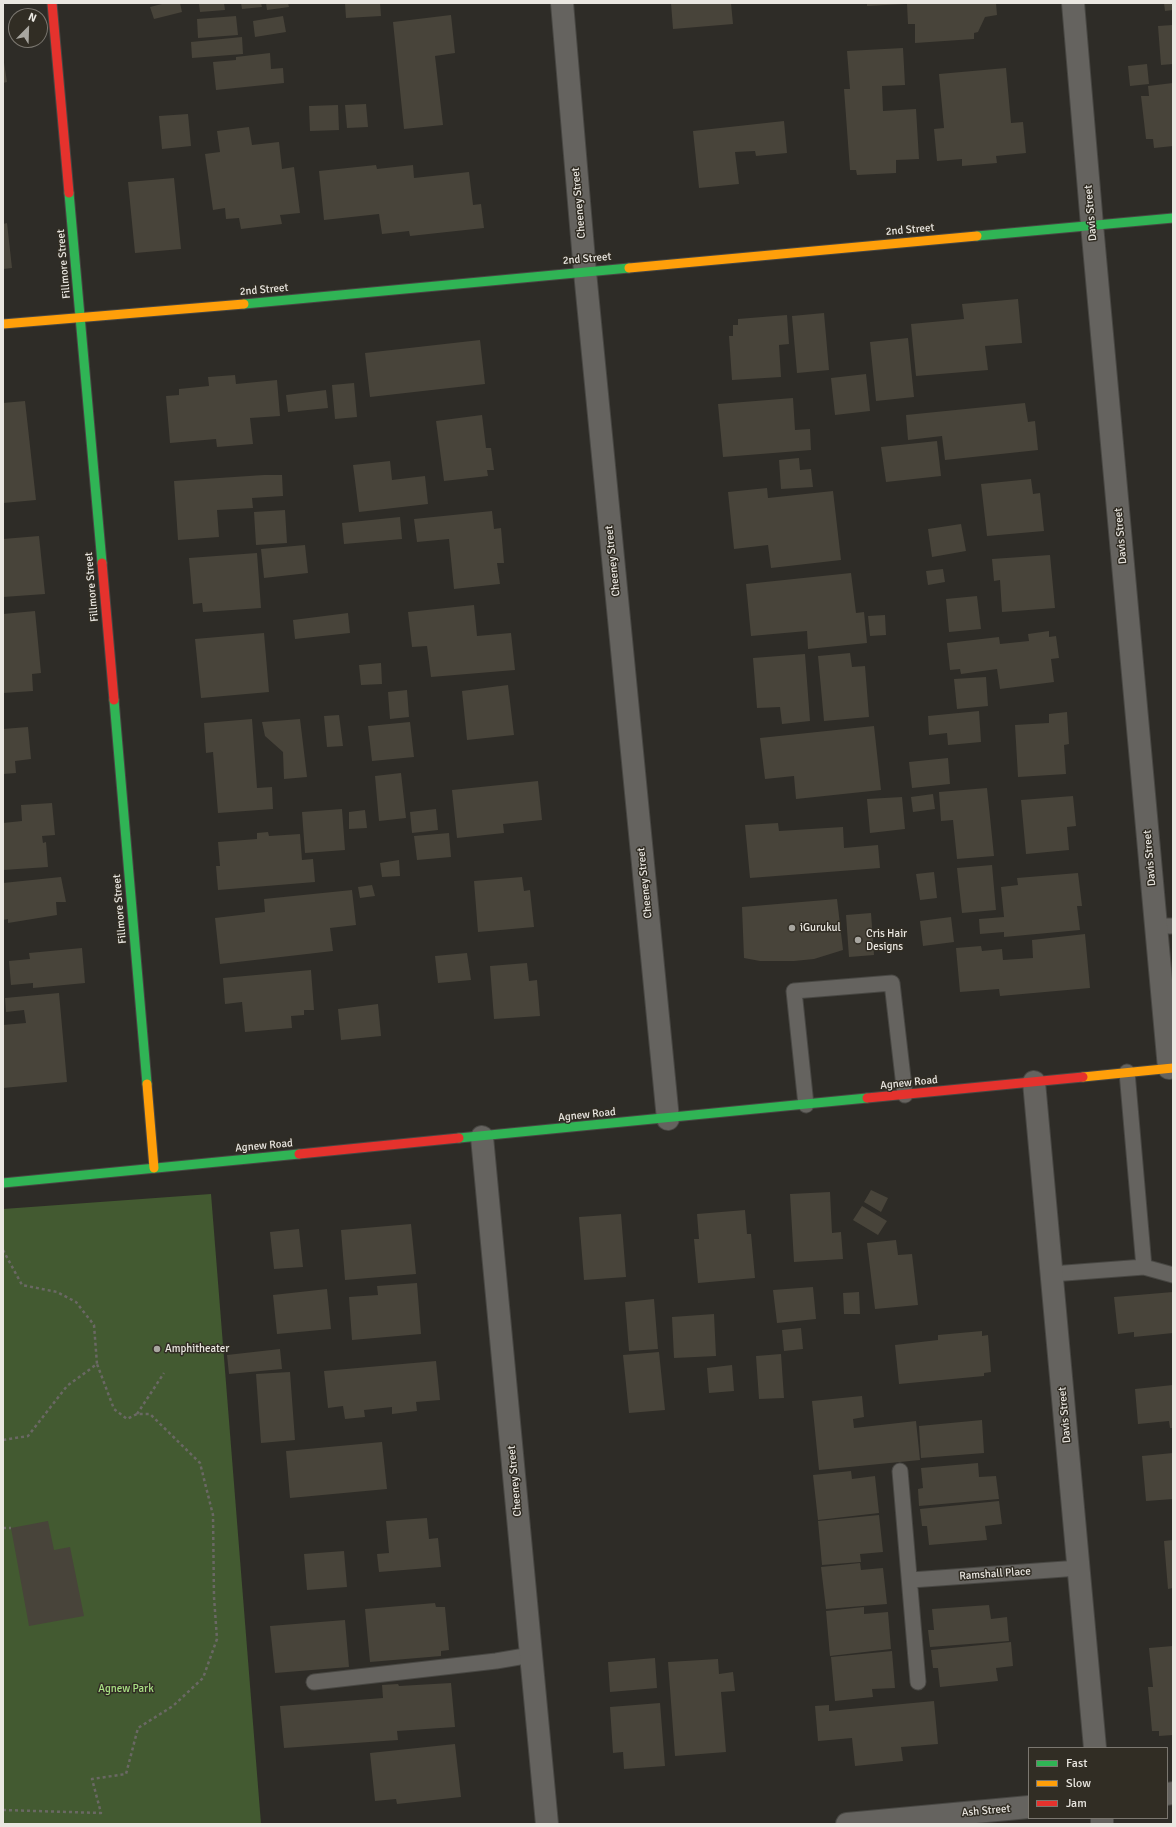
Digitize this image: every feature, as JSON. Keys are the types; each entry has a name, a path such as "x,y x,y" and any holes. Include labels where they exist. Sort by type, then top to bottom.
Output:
{"street":[{"name":"Fillmore Street","path":"52,3 81,319 154,1168"},
{"name":"Cheeney Street","path":"562,3 585,272 668,1118"},
{"name":"Davis Street","path":"1074,3 1092,225 1165,926 1171,1068"},
{"name":"2nd Street","path":"3,324 81,319 1173,218"},
{"name":"Agnew Road","path":"3,1183 1171,1068"},
{"name":"Davis Street","path":"1034,1082 1095,1747"},
{"name":"Cheeney Street","path":"482,1137 547,1824"},
{"name":"Ash Street","path":"847,1824 1028,1807"}],"lane":[{"path":"806,1105 794,991 892,983 905,1095"},
{"path":"1127,1072 1144,1266"},
{"path":"1052,1274 1144,1266 1173,1275"},
{"path":"900,1471 918,1682"},
{"name":"Ramshall Place","path":"910,1580 1079,1568"},
{"path":"314,1682 488,1662 531,1654"}],"path":[{"path":"3,1250 22,1285 57,1292 76,1302 94,1325 97,1364 114,1409 127,1419 137,1414 150,1414 200,1463 213,1515 214,1597 217,1639 204,1678 173,1706 138,1728 126,1774 92,1779 101,1813 3,1810"},
{"path":"3,1440 28,1436 67,1386 97,1364"},
{"path":"137,1414 164,1373"},
{"path":"3,1528 10,1528"}],"green space":[{"name":"Agnew Park","path":"211,1194 261,1824 3,1824 3,1209"}],"building":[{"path":"166,3 180,3 182,12 154,19 150,7"},
{"path":"199,3 224,3 225,10 200,12"},
{"path":"241,3 261,3 262,7 242,9"},
{"path":"266,3 288,3 289,7 267,10"},
{"path":"345,3 380,3 381,16 346,18"},
{"path":"671,3 731,3 733,24 673,29"},
{"path":"867,3 905,3 905,4 867,6"},
{"path":"996,3 997,15 985,17 978,32 974,33 974,39 915,43 915,24 908,24 907,4"},
{"path":"1164,3 1173,3 1173,10 1165,11"},
{"path":"451,15 455,53 435,56 443,125 404,129 393,22"},
{"path":"236,16 238,35 198,38 197,19"},
{"path":"283,16 286,32 255,37 253,21"},
{"path":"1173,25 1173,64 1161,65 1158,26"},
{"path":"242,37 243,54 192,58 191,42"},
{"path":"903,48 905,85 882,86 883,111 916,109 919,159 896,160 896,173 857,175 856,170 850,170 844,89 850,89 847,51"},
{"path":"270,53 271,69 283,68 284,83 216,90 213,62 236,60 236,57"},
{"path":"3,56 7,82 3,83"},
{"path":"1147,64 1149,84 1130,86 1128,66"},
{"path":"1006,68 1011,123 1023,122 1026,153 996,156 997,163 962,166 962,159 937,161 934,129 944,128 939,74"},
{"path":"1173,83 1173,146 1154,148 1153,139 1146,139 1141,96 1149,96 1148,86"},
{"path":"366,104 368,127 347,128 345,105"},
{"path":"338,105 339,130 310,131 309,106"},
{"path":"188,114 191,146 162,149 159,116"},
{"path":"784,121 787,153 756,156 755,151 735,152 739,184 699,188 693,131"},
{"path":"249,127 252,145 279,142 282,169 294,167 300,213 280,215 282,224 241,229 239,218 226,219 225,208 213,210 205,154 220,152 217,131"},
{"path":"376,165 377,169 413,165 414,178 469,172 473,205 481,204 484,228 410,236 409,231 382,234 379,214 324,220 319,171"},
{"path":"174,178 181,249 135,253 128,182"},
{"path":"7,223 12,268 3,269 3,224"},
{"path":"1018,299 1022,343 985,346 988,370 916,376 911,324 964,319 962,304"},
{"path":"824,313 829,370 797,373 792,316"},
{"path":"787,315 789,344 779,345 781,377 732,380 729,336 733,336 733,325 738,325 738,319"},
{"path":"908,338 914,397 876,401 870,342"},
{"path":"480,340 485,384 370,397 365,353"},
{"path":"866,374 870,411 835,415 831,378"},
{"path":"235,375 236,384 277,380 280,416 250,418 253,444 217,447 216,439 170,443 166,396 179,395 179,389 209,386 208,377"},
{"path":"354,383 357,417 335,419 332,385"},
{"path":"326,390 328,408 288,412 286,395"},
{"path":"793,398 795,430 810,429 811,450 723,457 718,404"},
{"path":"25,401 36,500 3,503 3,403"},
{"path":"1025,403 1028,422 1035,421 1038,450 945,460 942,436 908,440 906,415"},
{"path":"482,415 486,448 491,448 494,470 487,470 488,476 444,481 436,421"},
{"path":"937,441 941,476 886,482 881,447"},
{"path":"799,458 800,470 811,469 813,487 781,489 779,460"},
{"path":"390,461 392,480 425,476 428,504 359,512 353,465"},
{"path":"282,475 283,496 252,498 253,508 217,510 219,537 178,540 174,481"},
{"path":"1031,479 1033,494 1040,493 1044,531 987,536 981,484"},
{"path":"767,488 768,498 833,491 841,560 771,568 768,545 734,549 728,492"},
{"path":"285,510 287,543 256,545 254,512"},
{"path":"492,511 494,529 501,528 504,563 497,563 500,584 454,589 449,539 417,542 414,519"},
{"path":"400,517 402,539 344,544 342,523"},
{"path":"961,524 966,551 932,557 928,529"},
{"path":"39,536 45,594 3,597 3,539"},
{"path":"305,545 308,573 264,578 261,549"},
{"path":"257,553 261,608 203,612 202,603 193,604 189,558"},
{"path":"1050,555 1055,608 1002,612 1000,580 994,581 992,559"},
{"path":"943,569 945,582 928,585 926,571"},
{"path":"851,573 856,613 864,612 867,643 808,649 807,631 751,636 746,584"},
{"path":"977,596 981,629 949,632 946,599"},
{"path":"474,605 477,636 511,633 515,670 431,677 427,646 412,647 408,612"},
{"path":"35,611 41,673 32,674 33,691 3,693 3,614"},
{"path":"348,613 350,633 295,639 293,620"},
{"path":"885,615 886,635 870,636 868,616"},
{"path":"1049,631 1049,637 1056,636 1059,658 1051,659 1054,682 1000,689 997,669 961,674 960,669 950,670 947,643 999,637 1000,644 1029,641 1028,634"},
{"path":"264,633 269,692 201,698 195,639"},
{"path":"850,653 852,667 865,666 869,717 824,721 818,656"},
{"path":"805,654 810,721 782,724 780,707 757,708 753,658"},
{"path":"381,663 382,684 361,685 359,665"},
{"path":"986,677 988,706 957,709 954,679"},
{"path":"508,685 514,735 467,740 462,691"},
{"path":"407,690 409,717 390,719 388,692"},
{"path":"979,711 981,742 948,745 947,733 929,735 928,716"},
{"path":"1067,712 1069,744 1064,745 1066,774 1018,777 1015,725 1049,723 1049,714"},
{"path":"339,715 343,746 327,747 324,716"},
{"path":"252,719 257,788 272,787 273,809 218,813 213,752 206,753 204,723"},
{"path":"300,719 307,777 284,779 283,752 265,736 262,722"},
{"path":"410,722 414,757 372,761 368,726"},
{"path":"874,726 881,790 796,799 794,776 765,779 760,738"},
{"path":"28,727 31,759 15,761 16,773 3,774 3,729"},
{"path":"948,758 950,784 912,788 909,762"},
{"path":"401,773 406,818 379,821 375,776"},
{"path":"538,781 542,820 503,824 504,833 457,838 452,790"},
{"path":"987,788 994,856 957,859 953,820 941,821 939,792"},
{"path":"933,794 935,809 913,812 911,797"},
{"path":"1073,796 1076,826 1067,827 1069,850 1026,854 1021,800"},
{"path":"902,797 905,829 870,833 867,799"},
{"path":"52,803 55,835 42,836 43,843 46,842 48,867 3,870 3,823 22,821 21,805"},
{"path":"342,809 345,850 305,853 302,812"},
{"path":"436,809 438,830 412,833 410,812"},
{"path":"365,810 367,828 349,829 349,812"},
{"path":"778,823 779,831 843,827 844,848 878,845 880,868 750,878 745,825"},
{"path":"268,832 269,836 300,834 302,860 313,859 315,882 218,890 216,866 220,866 218,842 257,839 257,833"},
{"path":"449,833 451,857 417,860 414,836"},
{"path":"399,860 400,876 382,877 380,863"},
{"path":"992,865 996,910 962,913 957,868"},
{"path":"934,872 937,898 920,900 916,874"},
{"path":"1078,873 1082,906 1077,906 1080,930 1004,937 1004,932 980,934 979,919 1004,917 1001,887 1018,885 1017,878"},
{"path":"61,877 66,902 56,902 57,915 8,923 8,919 3,920 3,883"},
{"path":"522,877 524,891 530,890 534,927 478,932 474,881"},
{"path":"372,885 375,896 360,898 358,887"},
{"path":"352,890 356,925 330,928 333,951 220,964 215,918 265,912 264,899"},
{"name":"iGurukul","path":"837,899 843,950 814,959 794,961 760,961 744,958 742,907"},
{"path":"871,913 874,955 849,957 846,915"},
{"path":"951,917 954,942 923,946 920,921"},
{"path":"1085,934 1090,988 1000,996 999,989 960,992 956,948 981,946 982,951 1002,949 1003,960 1033,958 1032,940"},
{"path":"82,948 85,983 33,988 33,983 11,985 9,961 30,959 29,953"},
{"path":"467,953 471,980 438,983 435,956"},
{"path":"527,963 529,981 537,980 540,1016 494,1019 490,966"},
{"path":"311,970 314,1010 304,1010 304,1015 291,1016 292,1028 245,1032 242,1002 225,1004 223,978"},
{"path":"59,993 67,1082 3,1088 3,1025 26,1023 24,1010 6,1012 5,998"},
{"path":"378,1004 381,1036 341,1040 338,1009"},
{"path":"871,1190 888,1198 881,1212 864,1202"},
{"path":"830,1192 832,1233 841,1232 843,1259 794,1262 790,1194"},
{"path":"862,1206 887,1221 878,1235 853,1220"},
{"path":"745,1210 747,1234 751,1234 755,1278 698,1283 694,1239 699,1239 697,1214"},
{"path":"621,1214 626,1277 584,1280 579,1217"},
{"path":"411,1224 416,1274 345,1280 341,1230"},
{"path":"299,1229 303,1267 274,1269 270,1232"},
{"path":"896,1240 898,1255 912,1254 918,1305 875,1309 867,1243"},
{"path":"417,1283 421,1334 352,1340 349,1297 378,1295 377,1286"},
{"path":"813,1287 816,1319 777,1323 773,1290"},
{"path":"327,1289 331,1329 277,1334 273,1295"},
{"path":"859,1292 860,1314 844,1314 843,1293"},
{"path":"1173,1292 1173,1333 1134,1337 1134,1332 1118,1334 1114,1297"},
{"path":"654,1299 658,1349 629,1351 625,1302"},
{"path":"714,1314 716,1356 674,1358 672,1317"},
{"path":"801,1328 803,1349 784,1351 782,1330"},
{"path":"982,1331 982,1336 988,1335 991,1372 984,1373 984,1376 899,1384 895,1345 938,1340 938,1335"},
{"path":"280,1349 282,1369 229,1374 227,1355"},
{"path":"659,1352 665,1410 629,1413 623,1355"},
{"path":"781,1354 784,1398 759,1399 756,1356"},
{"path":"436,1361 440,1400 416,1402 417,1411 392,1414 392,1407 364,1410 365,1417 345,1419 343,1406 328,1408 324,1371"},
{"path":"732,1365 734,1391 709,1393 707,1368"},
{"path":"290,1372 295,1440 261,1443 256,1374"},
{"path":"1173,1385 1173,1428 1170,1428 1169,1421 1138,1424 1135,1389"},
{"path":"862,1396 864,1417 853,1419 854,1428 916,1421 920,1460 819,1470 812,1401"},
{"path":"982,1420 984,1453 921,1458 919,1426"},
{"path":"382,1442 387,1489 290,1498 286,1451"},
{"path":"1173,1453 1173,1499 1146,1501 1142,1456"},
{"path":"978,1463 979,1477 996,1476 999,1499 919,1506 918,1489 923,1488 921,1468"},
{"path":"851,1471 852,1479 875,1476 879,1513 818,1520 813,1475"},
{"path":"999,1501 1002,1524 985,1526 987,1540 929,1545 927,1526 922,1526 920,1509"},
{"path":"879,1515 883,1552 860,1554 861,1562 822,1565 818,1521"},
{"path":"427,1518 429,1539 438,1538 441,1567 379,1572 377,1554 389,1553 386,1521"},
{"path":"48,1521 54,1550 70,1547 84,1616 29,1626 11,1528"},
{"path":"1173,1540 1173,1588 1168,1589 1164,1541"},
{"path":"344,1551 347,1587 307,1590 304,1554"},
{"path":"860,1563 861,1570 883,1568 887,1604 826,1609 821,1567"},
{"path":"435,1603 436,1607 445,1607 449,1650 441,1651 441,1656 370,1662 365,1609"},
{"path":"989,1605 991,1619 1007,1617 1009,1641 930,1647 928,1630 934,1630 932,1609"},
{"path":"864,1607 864,1614 888,1612 891,1649 830,1656 826,1611"},
{"path":"345,1620 349,1667 275,1673 270,1626"},
{"path":"1011,1642 1013,1666 996,1668 998,1681 940,1687 938,1668 933,1668 931,1650"},
{"path":"1173,1646 1173,1735 1159,1736 1159,1731 1152,1731 1148,1687 1153,1687 1149,1648"},
{"path":"892,1651 895,1688 872,1689 873,1697 835,1701 831,1657"},
{"path":"655,1658 657,1688 610,1692 608,1662"},
{"path":"718,1659 719,1674 733,1672 735,1691 721,1692 726,1752 675,1756 668,1662"},
{"path":"451,1683 455,1727 397,1731 398,1740 284,1748 280,1706 383,1698 382,1685 398,1684 399,1686"},
{"path":"934,1701 938,1744 901,1747 903,1761 855,1766 852,1738 818,1741 815,1706 829,1705 829,1711"},
{"path":"660,1703 665,1766 624,1769 623,1752 613,1753 610,1707"},
{"path":"455,1744 461,1797 397,1804 396,1799 375,1801 370,1753"}],"traffic: fast":[{"path":"69,193 102,563"},
{"path":"977,236 1173,218"},
{"path":"244,304 629,268"},
{"path":"114,700 147,1084"},
{"path":"459,1138 867,1098"},
{"path":"3,1183 299,1154"}],"traffic: slow":[{"path":"629,268 977,236"},
{"path":"3,324 244,304"},
{"path":"1083,1077 1173,1068"},
{"path":"147,1084 154,1168"}],"traffic: jam":[{"path":"52,3 69,193"},
{"path":"102,563 114,700"},
{"path":"867,1098 1083,1077"},
{"path":"299,1154 459,1138"}],"place":[{"name":"iGurukul","path":"792,928"},
{"name":"Cris Hair Designs","path":"858,940"},
{"name":"Amphitheater","path":"157,1349"}]}
